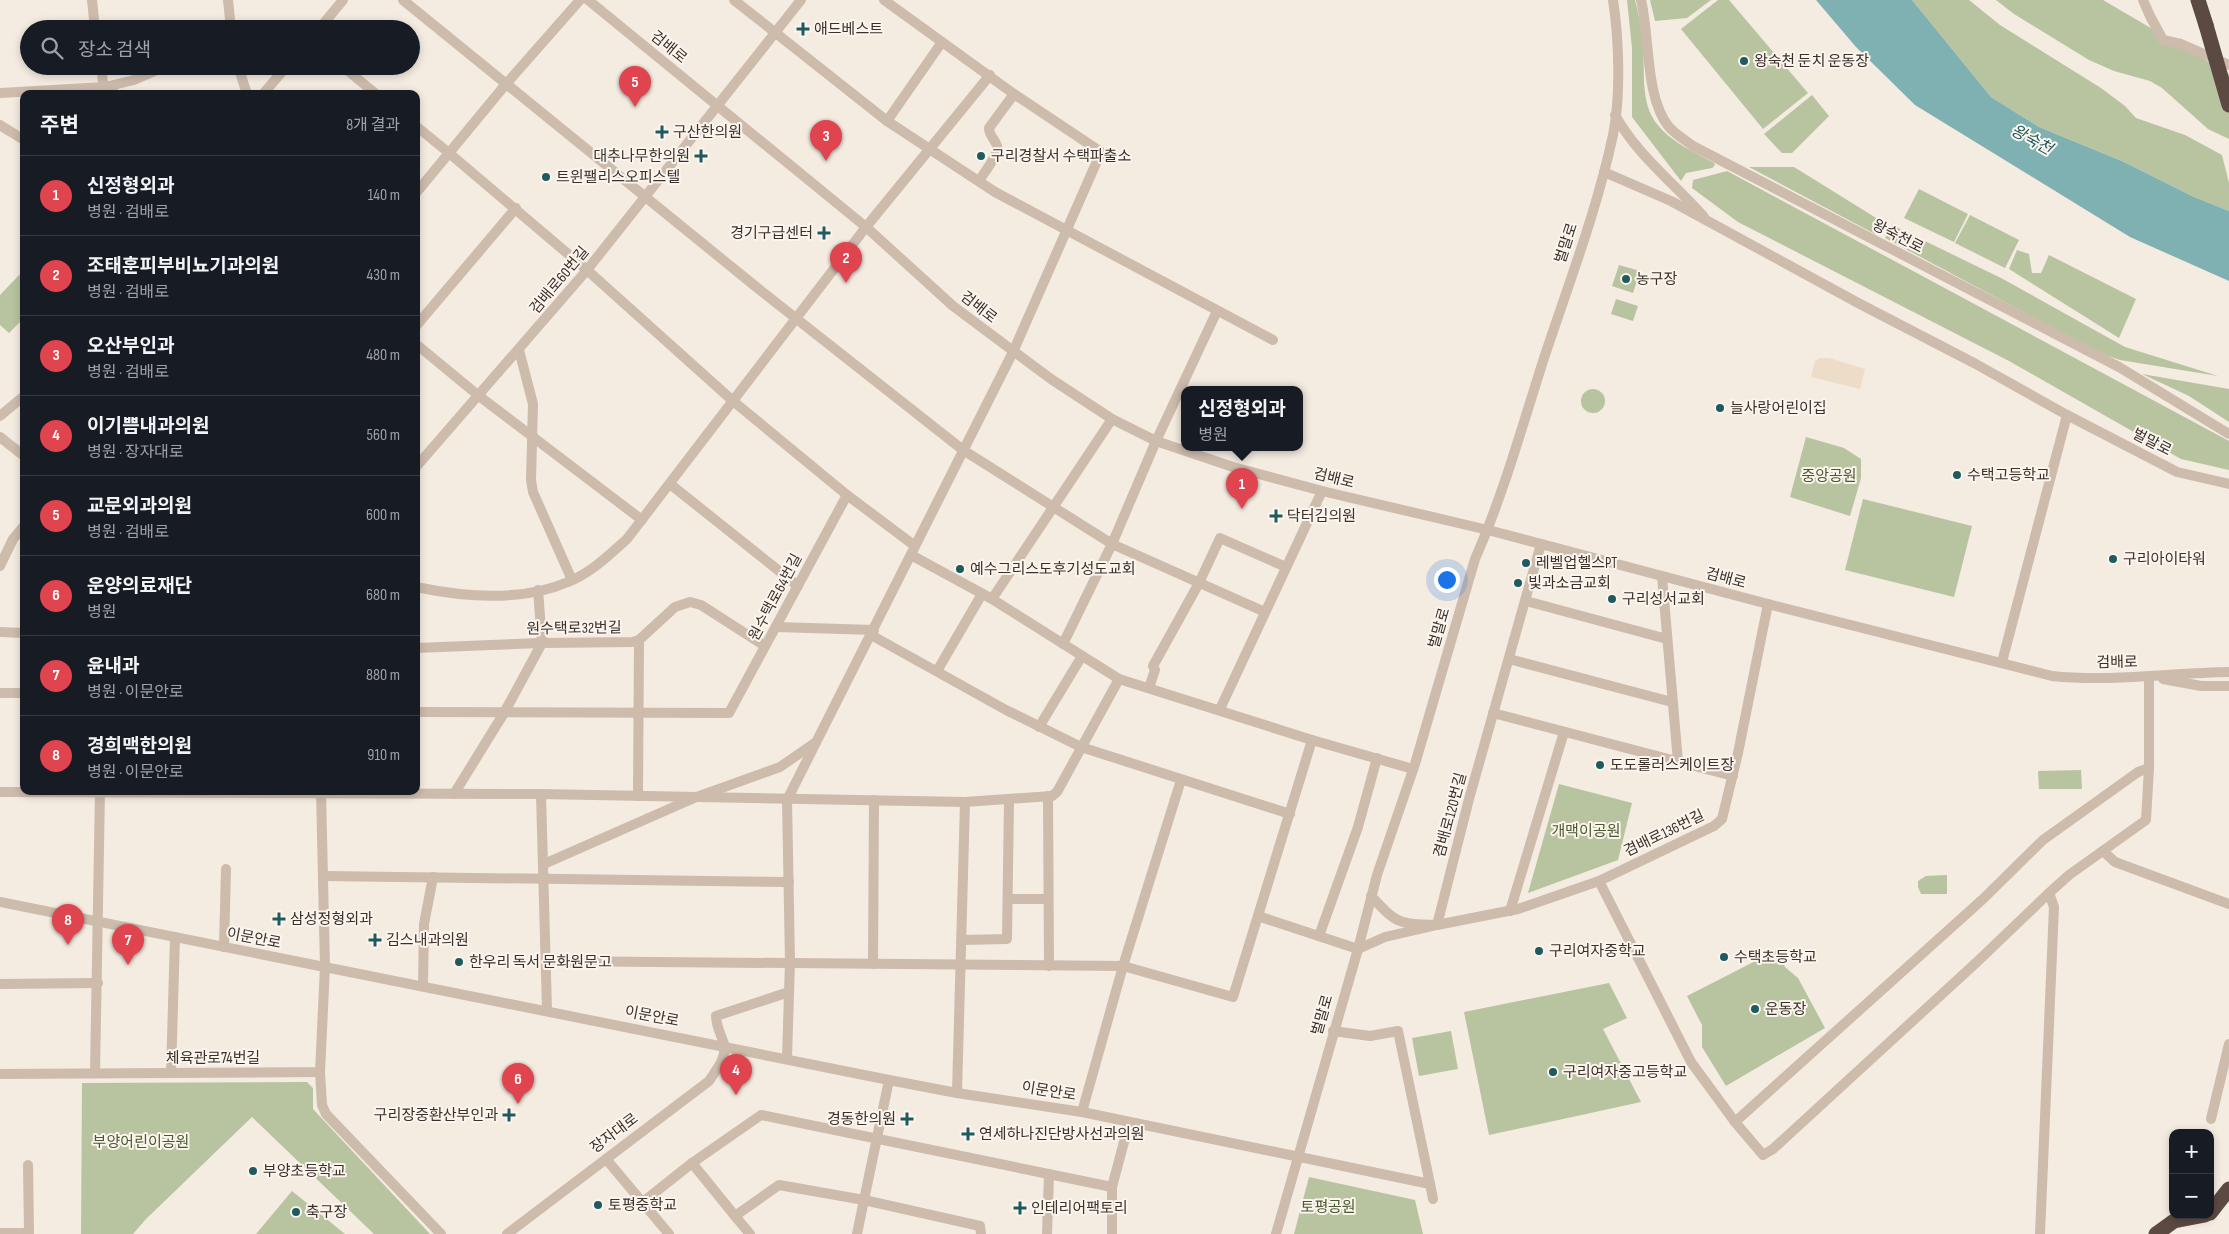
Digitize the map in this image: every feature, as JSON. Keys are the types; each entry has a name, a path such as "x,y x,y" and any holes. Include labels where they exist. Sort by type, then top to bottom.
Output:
{"highway":[{"path":"2198,0 2229,105"},
{"path":"2214,1208 2229,1189"},
{"path":"2156,1234 2174,1221 2184,1219"}],"street":[{"path":"92,0 95,20"},
{"path":"228,0 230,20"},
{"path":"326,20 343,0"},
{"path":"403,0 796,318 963,450 1112,544 1265,612"},
{"path":"420,188 506,84 580,0"},
{"name":"검배로","path":"588,0 866,227 953,306 1050,379 1112,419 1156,441 1181,449"},
{"path":"734,0 774,34 887,121 979,182 1066,232 1273,340"},
{"name":"검배로60번길","path":"420,462 588,270 801,0"},
{"path":"787,1058 790,962 787,800 1014,352 1101,152 1014,94 884,0"},
{"name":"벌말로","path":"1276,1234 1332,1031 1358,949 1371,896 1413,769 1475,559 1488,530 1604,172 1616,115 1618,46 1612,0"},
{"name":"왕숙천로","path":"1641,0 1646,21 1654,95 1659,112 1670,128 1693,146 2120,367 2229,434"},
{"path":"2143,0 2163,40 2181,44 2229,65"},
{"path":"887,121 942,42"},
{"path":"102,75 103,83 111,90 145,75"},
{"path":"241,75 246,90"},
{"path":"266,90 279,75"},
{"path":"353,75 371,90"},
{"path":"420,588 448,593 513,595 572,580 601,563 627,539 866,227 990,76"},
{"path":"0,92 20,92"},
{"path":"979,182 998,150 997,144 989,134 989,128 1014,94"},
{"path":"1616,115 1625,133 1652,165 1677,187 1709,223"},
{"path":"0,125 20,138"},
{"path":"420,129 588,270 733,401 913,551 1120,679 1220,709 1312,740 1413,769"},
{"name":"벌말로","path":"1604,172 1671,201 1860,304 1974,363 2066,415 2177,472 2229,484"},
{"path":"420,321 516,208"},
{"path":"1182,386 1217,311"},
{"path":"420,347 479,396 642,520"},
{"path":"519,350 532,404 531,480 533,492 572,580"},
{"path":"1063,644 1112,544 1181,388"},
{"path":"0,416 20,399"},
{"path":"2002,662 2066,415"},
{"path":"992,599 1112,419"},
{"path":"0,437 20,453"},
{"name":"검배로","path":"1186,451 1233,467 1322,491 1488,530 2052,676 2070,678 2149,677 2229,672"},
{"path":"670,484 798,586"},
{"path":"1220,709 1322,491"},
{"name":"원수택로64번길","path":"640,713 729,713 847,495"},
{"path":"0,566 13,540 20,531"},
{"path":"1149,688 1155,670 1153,666 1199,583 1220,538 1286,567"},
{"name":"겸배로120번길","path":"1437,925 1468,799 1541,544"},
{"path":"1662,576 1678,762"},
{"path":"454,794 504,713 542,643 538,590"},
{"path":"937,671 982,594"},
{"path":"1526,601 1667,639"},
{"name":"원수택로32번길","path":"420,648 632,642 639,640 675,607 690,602 702,605 765,646"},
{"name":"겸배로136번길","path":"1437,925 1510,911 1599,881 1714,826 1722,819 1734,776 1768,604"},
{"path":"776,627 872,633 937,671 1081,748 1290,814"},
{"path":"0,632 20,632"},
{"path":"638,796 639,640"},
{"path":"1039,727 1082,656"},
{"path":"1509,659 1672,702"},
{"path":"1599,881 1691,1062 1734,1122 1763,1155 1773,1149 2069,875 2146,820 2149,768 2149,677"},
{"name":"검배로","path":"2149,677 2202,686 2229,686"},
{"path":"420,793 964,802 1048,796 1057,792 1120,679"},
{"path":"0,693 20,693"},
{"path":"420,712 640,713"},
{"path":"1494,713 1734,776"},
{"path":"1510,911 1564,732"},
{"path":"544,864 694,798 780,766 819,739"},
{"path":"546,961 1123,966 1233,997 1312,740"},
{"path":"1319,936 1358,827 1377,758"},
{"path":"1734,1122 1983,899 2043,840 2138,772 2149,768"},
{"path":"1082,1112 1123,966 1181,780"},
{"path":"0,792 20,792"},
{"path":"541,794 547,1010"},
{"path":"95,1074 100,795"},
{"path":"321,795 325,967 320,1072 322,1105 326,1114 441,1234"},
{"path":"1048,796 1049,966"},
{"path":"873,964 874,800"},
{"path":"962,940 1007,939 1010,800"},
{"path":"957,1093 964,802"},
{"path":"2103,851 2115,862 2229,904"},
{"path":"224,947 226,869"},
{"path":"324,876 789,882"},
{"path":"423,986 424,924 433,877"},
{"path":"2040,1234 2054,907 2050,893"},
{"path":"1371,896 1391,918 1399,923 1437,925"},
{"path":"1008,899 1048,899"},
{"name":"이문안로","path":"0,902 890,1080 957,1093 1082,1112 1430,1184"},
{"path":"1258,916 1358,949 1385,937 1437,925"},
{"path":"171,1073 175,938"},
{"path":"0,984 98,983"},
{"path":"725,1046 716,1024 716,1016 789,992"},
{"path":"1332,1031 1370,1036 1398,1031 1433,1199"},
{"path":"2211,1119 2229,1044"},
{"name":"장자대로","path":"508,1234 708,1080 721,1064 725,1046"},
{"name":"체육관로74번길","path":"0,1074 320,1072"},
{"path":"857,1234 890,1080"},
{"path":"643,1202 692,1163 761,1115 1112,1187"},
{"path":"1112,1234 1112,1187 1129,1123"},
{"path":"606,1159 669,1234"},
{"path":"692,1163 750,1234"},
{"path":"0,1233 30,1233 28,1165"},
{"path":"1047,1234 1049,1174"},
{"path":"735,1216 780,1185 864,1200 980,1226 981,1234"}],"green space":[{"path":"1627,0 1635,0 1639,17 1643,45 1646,97 1652,116 1669,136 1715,165 1712,168 1686,173 1681,181 1632,117 1632,48"},
{"path":"1650,0 1711,0 1687,18 1655,21"},
{"name":"왕숙천 둔치 운동장","path":"1718,0 1729,0 1808,93 1763,129 1681,29"},
{"path":"1912,0 1969,0 2000,25 2101,88 2125,106 2136,118 2185,135 2222,155 2229,183 2229,211 2194,197 2124,162 2039,127 1991,97"},
{"path":"1996,0 2103,0 2229,74 2229,139 2208,129 2162,88 2150,81 2114,71 2089,60 2014,14"},
{"path":"1812,95 1829,116 1792,153 1782,153 1764,134"},
{"path":"1749,167 1794,167 1881,221 1875,234"},
{"path":"1727,171 2229,441 2229,470 2181,459 2009,361 1738,222 1692,188 1693,180"},
{"path":"1919,189 1968,214 1954,242 1904,218"},
{"path":"1970,215 2019,240 2005,268 1955,243"},
{"path":"1892,225 2001,278 2125,347 2218,376 2120,360 2100,353 1885,238"},
{"path":"2017,250 2029,254 2032,273 2041,273 2049,255 2136,299 2119,338 2009,269"},
{"name":"농구장","path":"1619,265 1640,271 1633,293 1612,286"},
{"path":"20,274 20,322 9,333 0,325 0,295"},
{"path":"1616,299 1638,306 1633,321 1611,314"},
{"path":"2142,374 2229,389 2229,422 2189,396"},
{"path":"1593,389 1602,392 1605,401 1602,410 1593,413 1584,410 1581,401 1584,392"},
{"name":"중앙공원","path":"1806,437 1844,448 1861,459 1861,478 1850,516 1790,497"},
{"path":"1863,499 1972,526 1954,597 1845,570"},
{"path":"2081,770 2082,789 2039,789 2038,771"},
{"name":"개맥이공원","path":"1559,784 1632,803 1618,860 1528,893"},
{"path":"1947,875 1947,894 1921,894 1918,881 1926,876"},
{"name":"운동장","path":"1777,950 1785,967 1798,978 1825,1028 1726,1086 1702,1047 1702,1025 1687,996"},
{"path":"1609,983 1627,1018 1603,1029 1641,1102 1489,1135 1464,1012"},
{"path":"1451,1031 1458,1069 1419,1076 1412,1038"},
{"name":"부양어린이공원","path":"307,1082 313,1088 313,1109 430,1234 374,1234 252,1117 146,1219 133,1234 81,1234 82,1083"},
{"name":"토평공원","path":"1309,1177 1415,1200 1423,1234 1294,1234"},
{"name":"축구장","path":"292,1191 345,1234 256,1234"}],"shaded area":[{"path":"1820,358 1829,358 1865,369 1860,389 1811,377 1815,361"}],"water":[{"name":"왕숙천","path":"1816,0 1912,0 1991,97 2039,127 2124,162 2194,197 2229,211 2229,281 2130,237 1915,105 1856,47"}],"place":[{"name":"애드베스트","path":"803,29"},
{"name":"왕숙천 둔치 운동장","path":"1744,61"},
{"name":"교문외과의원","path":"635,107"},
{"name":"구산한의원","path":"662,132"},
{"name":"대추나무한의원","path":"701,156"},
{"name":"구리경찰서 수택파출소","path":"981,156"},
{"name":"오산부인과","path":"826,161"},
{"name":"트윈팰리스오피스텔","path":"546,177"},
{"name":"경기구급센터","path":"824,233"},
{"name":"농구장","path":"1626,279"},
{"name":"조태훈피부비뇨기과의원","path":"846,283"},
{"name":"늘사랑어린이집","path":"1720,408"},
{"name":"수택고등학교","path":"1957,475"},
{"name":"신정형외과","path":"1242,509"},
{"name":"닥터김의원","path":"1276,516"},
{"name":"구리아이타워","path":"2113,559"},
{"name":"레벨업헬스PT","path":"1526,563"},
{"name":"예수그리스도후기성도교회","path":"960,569"},
{"name":"빛과소금교회","path":"1518,583"},
{"name":"구리성서교회","path":"1612,599"},
{"name":"도도롤러스케이트장","path":"1600,765"},
{"name":"삼성정형외과","path":"279,919"},
{"name":"김스내과의원","path":"375,940"},
{"name":"경희맥한의원","path":"68,945"},
{"name":"구리여자중학교","path":"1539,951"},
{"name":"수택초등학교","path":"1724,957"},
{"name":"한우리 독서 문화원문고","path":"459,962"},
{"name":"윤내과","path":"128,965"},
{"name":"운동장","path":"1755,1009"},
{"name":"구리여자중고등학교","path":"1553,1072"},
{"name":"이기쁨내과의원","path":"736,1095"},
{"name":"운양의료재단","path":"518,1104"},
{"name":"구리장중환산부인과","path":"509,1115"},
{"name":"경동한의원","path":"907,1119"},
{"name":"연세하나진단방사선과의원","path":"968,1134"},
{"name":"부양초등학교","path":"253,1171"},
{"name":"토평중학교","path":"598,1205"},
{"name":"인테리어팩토리","path":"1020,1208"},
{"name":"축구장","path":"296,1212"}]}
